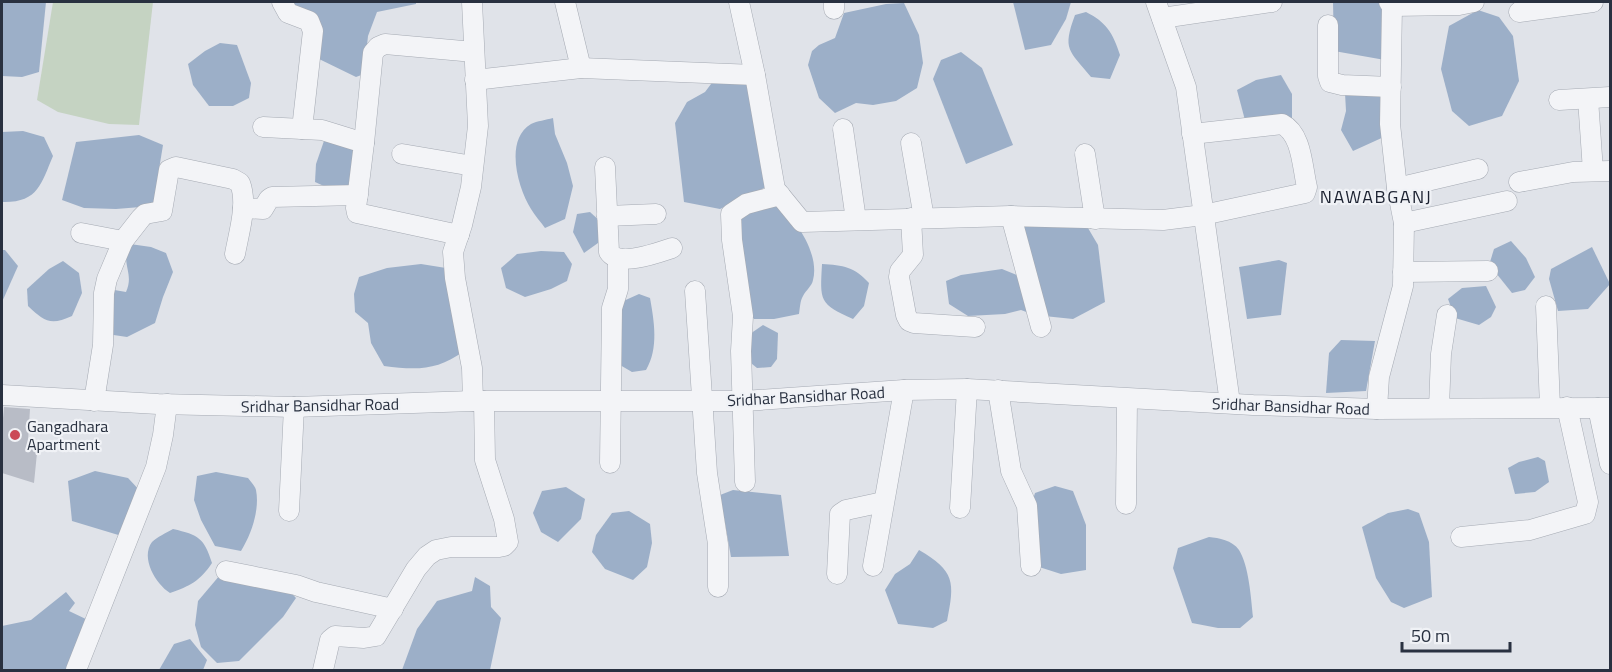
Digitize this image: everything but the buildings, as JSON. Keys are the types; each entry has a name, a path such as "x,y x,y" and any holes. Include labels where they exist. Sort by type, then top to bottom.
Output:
{"street":[{"path":"282,2 288,13 309,21 313,31 302,129"},
{"path":"323,670 330,640 335,636 371,638 376,636 416,569 427,556 436,550 458,546 499,547 508,542 504,519 484,460 479,401 454,278 453,252 471,187 478,126 472,2"},
{"path":"565,2 581,68"},
{"path":"739,2 755,75 775,189 802,222 1011,216 1163,220 1203,215 1305,193 1307,187 1295,134 1282,124 1192,134"},
{"path":"1230,403 1185,87 1159,10 1272,2"},
{"path":"1377,409 1379,377 1403,286 1404,223 1397,188 1390,124 1390,4 1459,5 1474,2"},
{"path":"1519,12 1593,2"},
{"path":"1328,25 1330,82 1341,85 1390,87"},
{"path":"459,235 363,216 357,213 358,195 373,53 378,46 385,44 474,52"},
{"path":"476,80 581,68 755,75"},
{"path":"1559,100 1611,97"},
{"path":"1519,182 1573,172 1602,171 1588,99"},
{"path":"263,127 322,130 364,143"},
{"path":"843,129 856,220"},
{"path":"911,143 917,218 913,255 900,271 899,277 906,315 909,321 914,323 975,327"},
{"path":"402,154 473,166"},
{"path":"1085,154 1095,219"},
{"path":"604,167 609,252 612,256 618,259 648,256 672,249"},
{"path":"94,401 103,345 104,293 107,279 123,241 145,214 162,211 169,170 173,168 233,179 240,183 243,189 243,208 235,254"},
{"path":"1397,188 1478,169"},
{"path":"243,208 263,209 273,197 358,195"},
{"path":"745,482 741,351 743,316 732,240 731,214 746,204 780,195"},
{"path":"1404,223 1507,201"},
{"path":"607,216 656,214"},
{"path":"1011,216 1041,327"},
{"path":"81,233 123,241"},
{"path":"610,463 612,308 618,289 618,259"},
{"path":"1403,272 1488,271"},
{"path":"695,291 707,473 718,544 718,587"},
{"path":"1461,537 1530,530 1585,514 1587,502 1558,407 1546,306"},
{"path":"1439,408 1441,354 1447,315"},
{"path":"960,508 968,388"},
{"name":"Sridhar Bansidhar Road","path":"2,395 166,404 294,407 479,401 744,401 968,388 1127,399 1377,409 1604,408"},
{"path":"873,566 904,390"},
{"path":"998,390 1011,471 1027,506 1031,566"},
{"path":"1126,504 1127,399"},
{"path":"76,670 156,467 163,435 166,404"},
{"path":"289,511 294,407"},
{"path":"1604,408 1611,464"},
{"path":"837,574 840,514 846,510 883,502"},
{"path":"226,571 296,585 316,592 393,609"}],"green space":[{"path":"53,2 153,2 139,125 109,124 58,112 37,100"}],"water":[{"path":"2,2 46,2 39,72 22,77 2,76"},
{"path":"287,2 416,2 416,4 377,12 368,36 364,74 356,77 317,58 316,18"},
{"path":"1013,2 1071,2 1066,19 1051,45 1025,50"},
{"path":"1333,2 1384,2 1385,60 1334,51"},
{"path":"904,3 919,35 923,63 917,88 896,101 873,105 856,103 835,113 819,98 808,65 812,51 835,38 844,13 886,4"},
{"path":"1478,10 1499,17 1513,36 1519,81 1502,116 1469,126 1452,111 1441,69 1449,26"},
{"path":"1086,12 1104,24 1120,55 1110,79 1091,77 1070,49 1069,36 1075,15"},
{"path":"220,43 237,45 251,83 249,98 233,106 209,106 193,85 188,64"},
{"path":"961,52 982,68 1013,145 966,164 933,79 941,60"},
{"path":"1281,75 1292,94 1292,118 1268,124 1246,124 1237,90 1256,80"},
{"path":"714,80 749,81 767,173 764,188 720,209 684,202 675,123 687,102 705,92"},
{"path":"1381,88 1386,136 1353,151 1341,130 1346,111 1345,93"},
{"path":"553,118 555,134 567,163 573,186 565,219 545,228 526,200 518,177 516,152 523,131 531,124"},
{"path":"23,131 44,137 53,156 41,183 31,195 23,199 2,202 2,132"},
{"path":"139,135 163,145 153,206 116,209 84,208 62,200 76,142"},
{"path":"325,138 358,146 350,188 335,191 315,182 316,164"},
{"path":"773,204 790,217 804,236 813,259 813,280 802,298 799,314 774,319 754,319 744,307 736,221 745,210"},
{"path":"590,212 602,223 605,238 584,253 573,232 577,214"},
{"path":"1085,223 1098,245 1105,302 1073,319 1044,316 1021,224"},
{"path":"1511,241 1526,258 1535,277 1525,290 1512,293 1490,262 1494,249"},
{"path":"130,244 151,247 166,253 173,272 155,323 127,337 107,334 103,288 126,292 129,279 126,255"},
{"path":"1592,247 1610,284 1588,309 1558,311 1549,279 1551,269"},
{"path":"2,250 5,250 18,266 2,302"},
{"path":"541,251 564,252 572,264 567,281 525,297 506,288 501,268 517,254"},
{"path":"1279,260 1287,263 1281,315 1247,319 1239,267"},
{"path":"63,261 79,273 82,293 72,316 58,321 48,320 28,306 27,289 49,269"},
{"path":"421,264 446,268 464,351 454,358 426,368 384,366 371,343 368,323 355,312 354,294 359,277 387,268"},
{"path":"822,264 848,268 859,273 869,283 864,306 853,319 834,309 824,300 821,286"},
{"path":"1002,269 1019,276 1029,313 1021,310 1005,314 968,316 949,304 946,281 961,275"},
{"path":"1486,286 1496,307 1491,317 1479,325 1455,318 1448,299 1462,288"},
{"path":"639,294 650,298 654,344 646,370 632,372 620,365 619,303"},
{"path":"763,325 778,333 777,359 771,367 757,368 746,359 747,336"},
{"path":"1341,340 1375,341 1366,391 1326,393 1329,353"},
{"path":"1538,457 1545,461 1549,482 1535,492 1515,494 1508,468 1519,462"},
{"path":"95,471 128,478 142,493 125,537 72,521 68,481"},
{"path":"216,472 248,478 256,490 257,506 254,522 241,551 215,546 201,520 194,500 197,476"},
{"path":"1055,486 1073,491 1086,525 1086,570 1061,574 1036,566 1030,509 1035,493"},
{"path":"566,487 585,499 581,519 558,542 541,532 533,513 542,491"},
{"path":"733,490 781,495 789,556 731,557 720,495"},
{"path":"1408,509 1419,513 1429,542 1432,597 1404,608 1391,602 1376,578 1362,527 1388,513"},
{"path":"629,511 650,524 652,543 647,567 633,580 605,569 592,552 596,535 612,513"},
{"path":"173,529 189,533 199,539 206,548 212,563 194,582 170,593 155,577 148,555 152,542"},
{"path":"1209,537 1233,544 1239,550 1245,565 1253,617 1240,628 1218,628 1192,623 1173,568 1178,548"},
{"path":"919,550 940,564 946,571 951,587 947,621 933,628 898,624 885,590 895,574 910,564"},
{"path":"220,575 286,587 296,598 283,617 239,661 217,663 201,647 195,625 198,601"},
{"path":"475,577 490,586 491,607 501,618 490,670 402,670 417,629 437,601 472,591"},
{"path":"66,592 75,603 69,611 90,621 70,670 2,670 2,626 31,620"},
{"path":"190,639 207,660 203,670 159,670 174,644"}],"place":[{"name":"Gangadhara Apartment","path":"15,435"}],"district":[{"name":"NAWABGANJ","path":"1376,197"}]}
